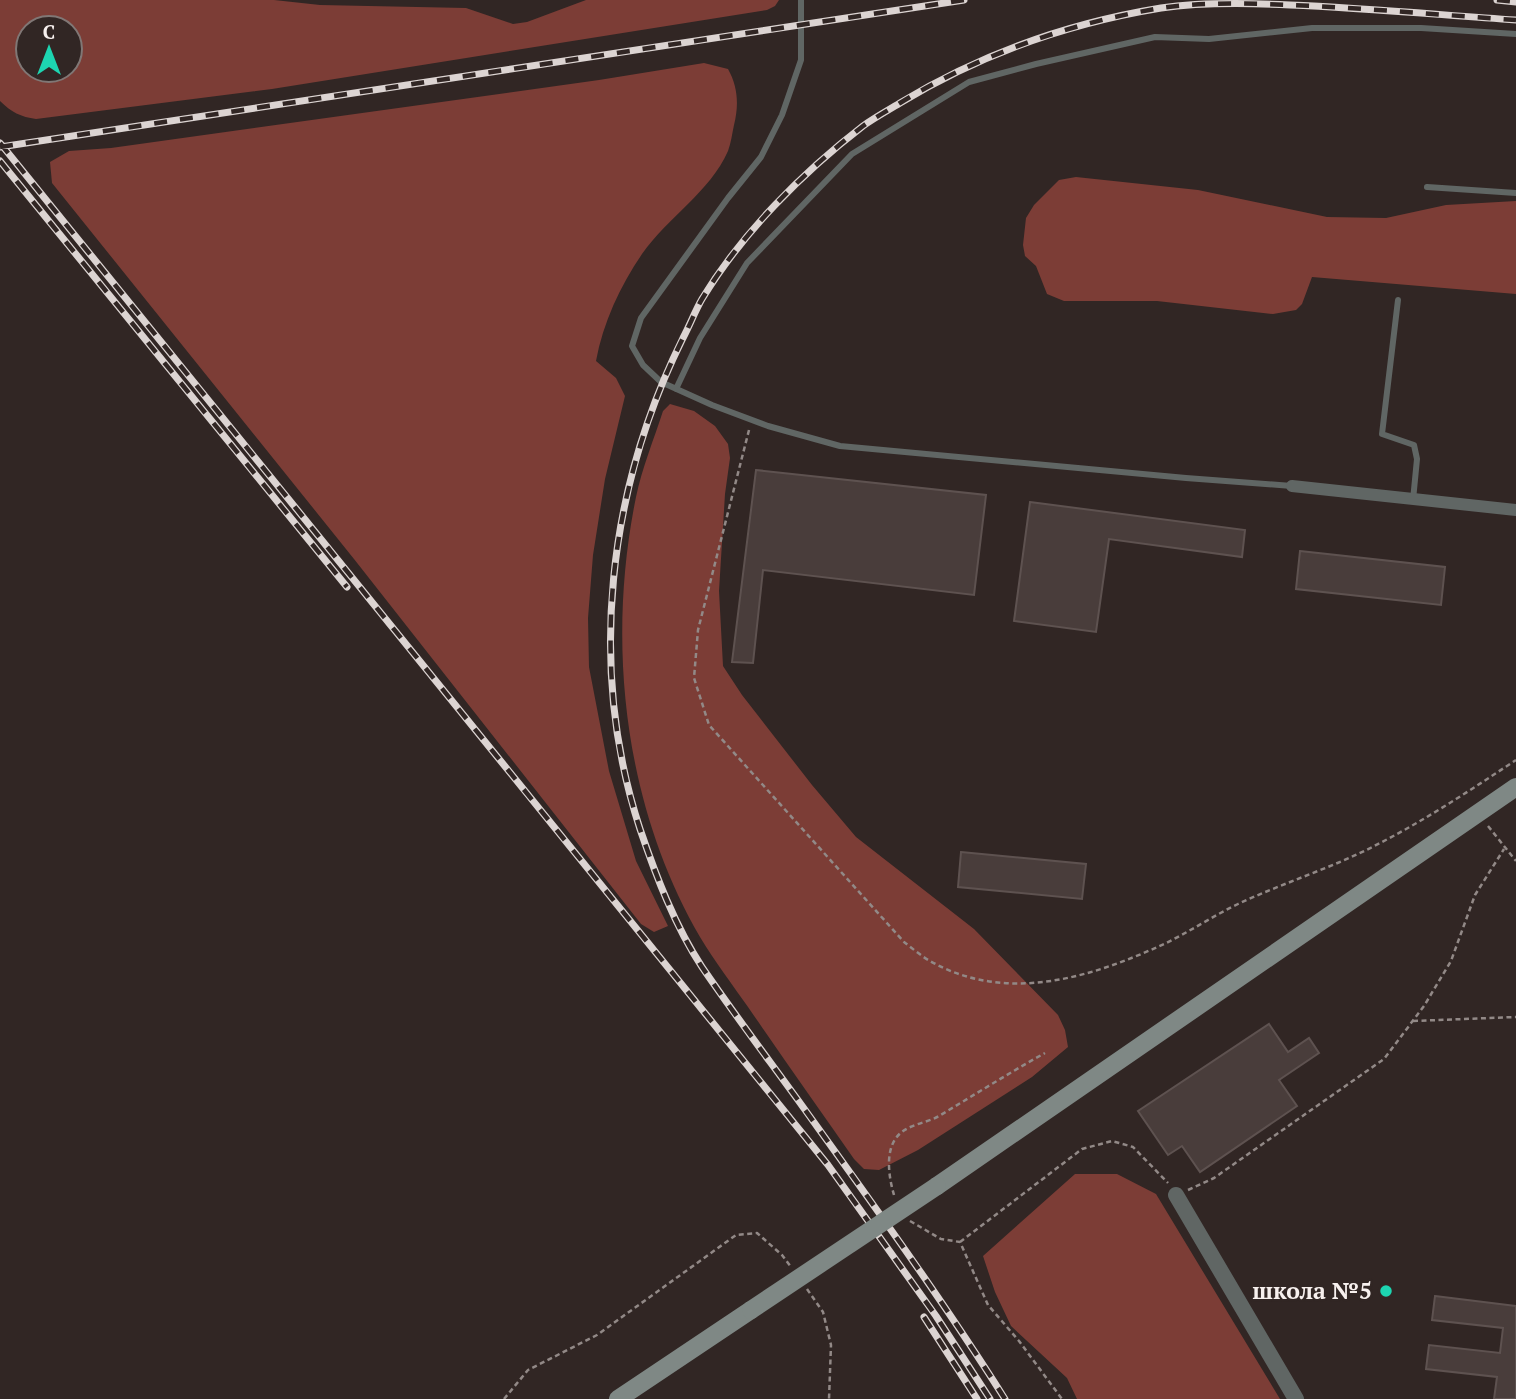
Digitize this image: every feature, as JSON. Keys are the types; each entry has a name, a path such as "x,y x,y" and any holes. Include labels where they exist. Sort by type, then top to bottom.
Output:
{"main road":[{"path":"618,1399 937,1186 1516,787"}],"street":[{"path":"1292,486 1516,510"},
{"path":"1176,1195 1296,1399"}],"lane":[{"path":"801,0 801,60 782,115 761,157 641,318 632,346 643,365 661,382 751,420 800,437 840,446 1292,486"},
{"path":"676,389 700,338 747,263 852,154 969,82 1155,37 1209,39 1312,27 1421,27 1516,34"},
{"path":"1427,187 1516,193"},
{"path":"1398,300 1382,434 1414,446 1417,459 1413,500"}],"path":[{"path":"751,420 698,630 694,678 709,725 904,942 929,961 978,980 1007,985 1055,982 1099,971 1165,944 1237,904 1379,844 1516,760"},
{"path":"1478,811 1504,849 1516,861"},
{"path":"909,1220 941,1239 960,1242 1082,1150 1112,1141 1133,1147 1164,1176 1176,1195 1214,1178 1384,1059 1451,961 1475,895 1504,849"},
{"path":"1413,1020 1516,1017"},
{"path":"894,1196 888,1175 895,1139 906,1129 936,1118 1045,1053"},
{"path":"504,1399 528,1370 597,1335 736,1235 757,1233 782,1255 791,1267"},
{"path":"960,1242 988,1305 1062,1399"},
{"path":"807,1289 823,1312 831,1345 829,1399"}],"shaded area":[{"path":"0,0 274,0 320,5 466,8 513,24 527,22 586,0 779,0 767,10 272,89 36,119 8,108 0,101"},
{"path":"704,63 728,69 734,83 737,110 728,151 711,179 652,241 634,266 608,319 596,361 616,378 625,396 605,479 593,555 588,618 589,667 609,771 636,861 668,926 654,932 641,924 354,559 52,183 50,162 69,151 111,148"},
{"path":"1076,177 1198,190 1327,217 1386,218 1446,205 1516,201 1516,294 1312,277 1302,304 1296,310 1273,314 1157,301 1064,301 1047,294 1036,266 1025,256 1023,245 1026,218 1034,205 1059,180"},
{"path":"670,404 694,411 715,426 728,444 730,458 719,591 723,666 742,695 812,785 856,837 974,929 1058,1015 1065,1030 1068,1047 1032,1077 918,1150 879,1170 864,1169 854,1159 700,937 674,887 654,834 638,779 628,723 623,666 627,553 641,475 663,411"},
{"path":"1075,1174 1117,1174 1156,1194 1280,1399 1077,1399 1067,1378 1011,1326 995,1292 983,1256"}],"building":[{"path":"756,470 986,495 974,595 763,570 753,663 732,662"},
{"path":"1030,502 1245,530 1242,557 1109,539 1096,632 1014,621"},
{"path":"1300,551 1445,567 1441,605 1296,589"},
{"path":"961,852 1086,864 1082,899 958,887"},
{"path":"1269,1024 1288,1052 1309,1038 1319,1053 1279,1080 1297,1106 1200,1172 1182,1146 1168,1155 1138,1111"},
{"path":"1435,1296 1516,1306 1516,1399 1494,1399 1497,1377 1426,1369 1429,1345 1500,1353 1503,1328 1432,1320"}],"railway":[{"path":"0,147 964,0"},
{"path":"1497,0 1516,2"},
{"path":"1005,1399 906,1252 702,967 667,900 640,829 624,768 614,705 611,642 614,579 622,517 637,456 657,396 702,299 735,251 775,205 840,144 867,123 961,70 1026,43 1093,22 1161,8 1193,5 1242,3 1318,6 1516,20"},
{"path":"0,143 828,1165 936,1316 990,1399"},
{"path":"0,161 347,587"},
{"path":"924,1317 977,1399"}],"place":[{"name":"школа №5","path":"1386,1291"}]}
